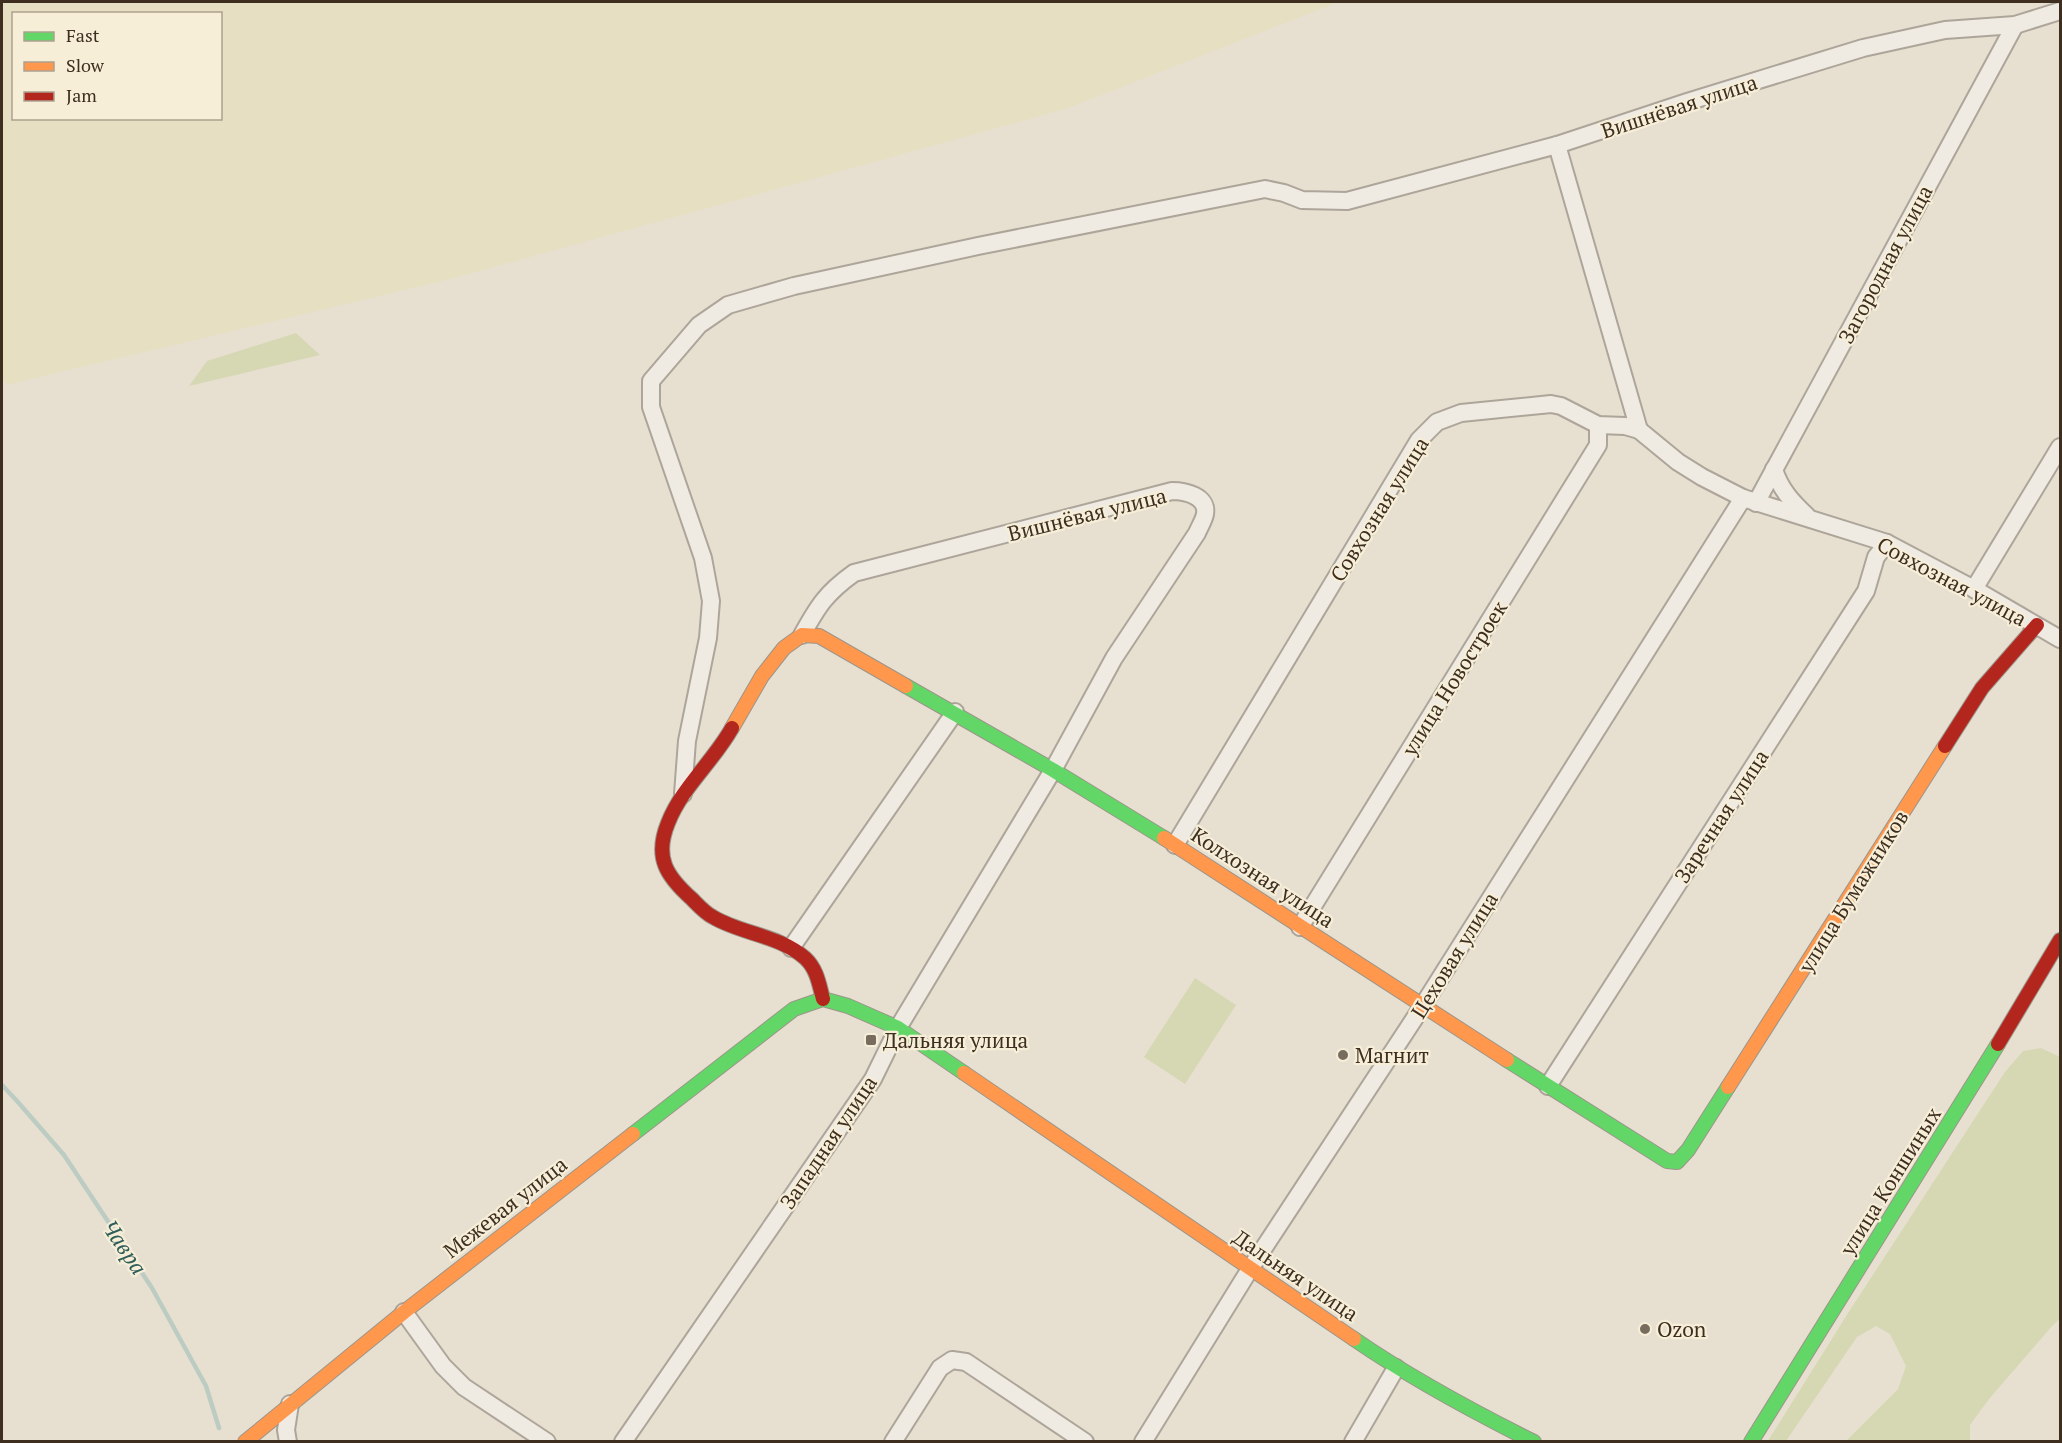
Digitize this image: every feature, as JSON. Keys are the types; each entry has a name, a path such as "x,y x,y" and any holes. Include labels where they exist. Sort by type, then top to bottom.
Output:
{"street":[{"name":"Вишнёвая улица","path":"683,794 687,741 708,638 711,601 703,558 651,408 651,381 699,325 728,305 794,286 978,246 1265,189 1302,200 1347,201 1557,145 1863,48 1946,30 2014,25 2061,11"},
{"name":"Загородная улица","path":"1750,500 1774,469 2014,25"},
{"path":"1557,145 1640,430"},
{"name":"Совхозная улица","path":"1174,845 1419,440 1437,422 1461,413 1551,404 1561,406 1598,425 1625,426 1640,430 1678,462 1702,477 1750,500 1887,543 2061,639"},
{"name":"улица Новостроек","path":"1300,927 1598,445 1598,425"},
{"path":"1974,589 2061,447"},
{"path":"1774,469 1779,484 1811,520"},
{"name":"Вишнёвая улица","path":"802,635 821,602 835,586 854,573 1172,491 1184,491 1202,501 1205,515 1197,533 1114,658 1053,770"},
{"name":"Цеховая улица","path":"1143,1442 1250,1269 1750,500"},
{"name":"Заречная улица","path":"1548,1086 1866,591 1876,557 1887,543"},
{"name":"улица Бумажников","path":"1677,1162 1688,1150 1982,688 2037,625"},
{"path":"802,635 784,648 762,676 728,735 683,794 668,824 661,845 664,867 684,892 712,917 791,948 806,958 817,974 823,999"},
{"name":"Колхозная улица","path":"802,635 819,636 1053,770 1667,1161 1677,1162"},
{"path":"791,948 955,712"},
{"name":"Западная улица","path":"623,1442 873,1079 898,1028 1053,770"},
{"name":"улица Коншиных","path":"1751,1442 1961,1106 2061,940"},
{"name":"Дальняя улица","path":"823,999 848,1006 898,1028 1396,1368 1527,1440"},
{"name":"Межевая улица","path":"245,1442 404,1312 794,1009 823,999"},
{"path":"404,1312 443,1366 464,1387 547,1442"},
{"path":"892,1442 940,1368 952,1360 966,1362 1085,1442"},
{"path":"1353,1442 1396,1368"},
{"path":"288,1442 286,1430 290,1404"}],"shaded area":[{"path":"2,2 1339,2 1066,109 447,280 6,385 2,377"}],"green space":[{"path":"296,333 320,355 189,386 207,361"},
{"path":"1195,978 1236,1005 1185,1084 1144,1057"},
{"path":"2041,1048 2060,1057 2060,1319 1989,1399 1970,1425 1970,1441 1846,1441 1898,1389 1906,1366 1890,1334 1876,1326 1857,1337 1786,1441 1768,1441 2005,1072 2023,1051"}],"waterway":[{"name":"Чавра","path":"2,1085 64,1155 152,1288 206,1386 219,1428"}],"traffic: fast":[{"path":"906,686 1053,770 1164,838"},
{"path":"633,1134 794,1009 823,999 848,1006 898,1028 964,1073"},
{"path":"1751,1442 1998,1044"},
{"path":"1507,1060 1667,1161 1677,1162 1688,1150 1728,1087"},
{"path":"1354,1339 1442,1394 1534,1442"}],"traffic: slow":[{"path":"732,728 762,676 784,648 802,635 819,636 906,686"},
{"path":"1728,1087 1945,746"},
{"path":"1164,838 1507,1060"},
{"path":"964,1073 1354,1339"},
{"path":"245,1442 404,1312 633,1134"}],"traffic: jam":[{"path":"1945,746 1982,688 2037,625"},
{"path":"732,728 674,810 662,846 665,865 669,874 683,891 710,915 724,923 784,944 805,958 815,972 823,999"},
{"path":"1998,1044 2060,940"}],"place":[{"name":"Дальняя улица","path":"871,1040"},
{"name":"Магнит","path":"1343,1055"},
{"name":"Ozon","path":"1645,1329"}]}
